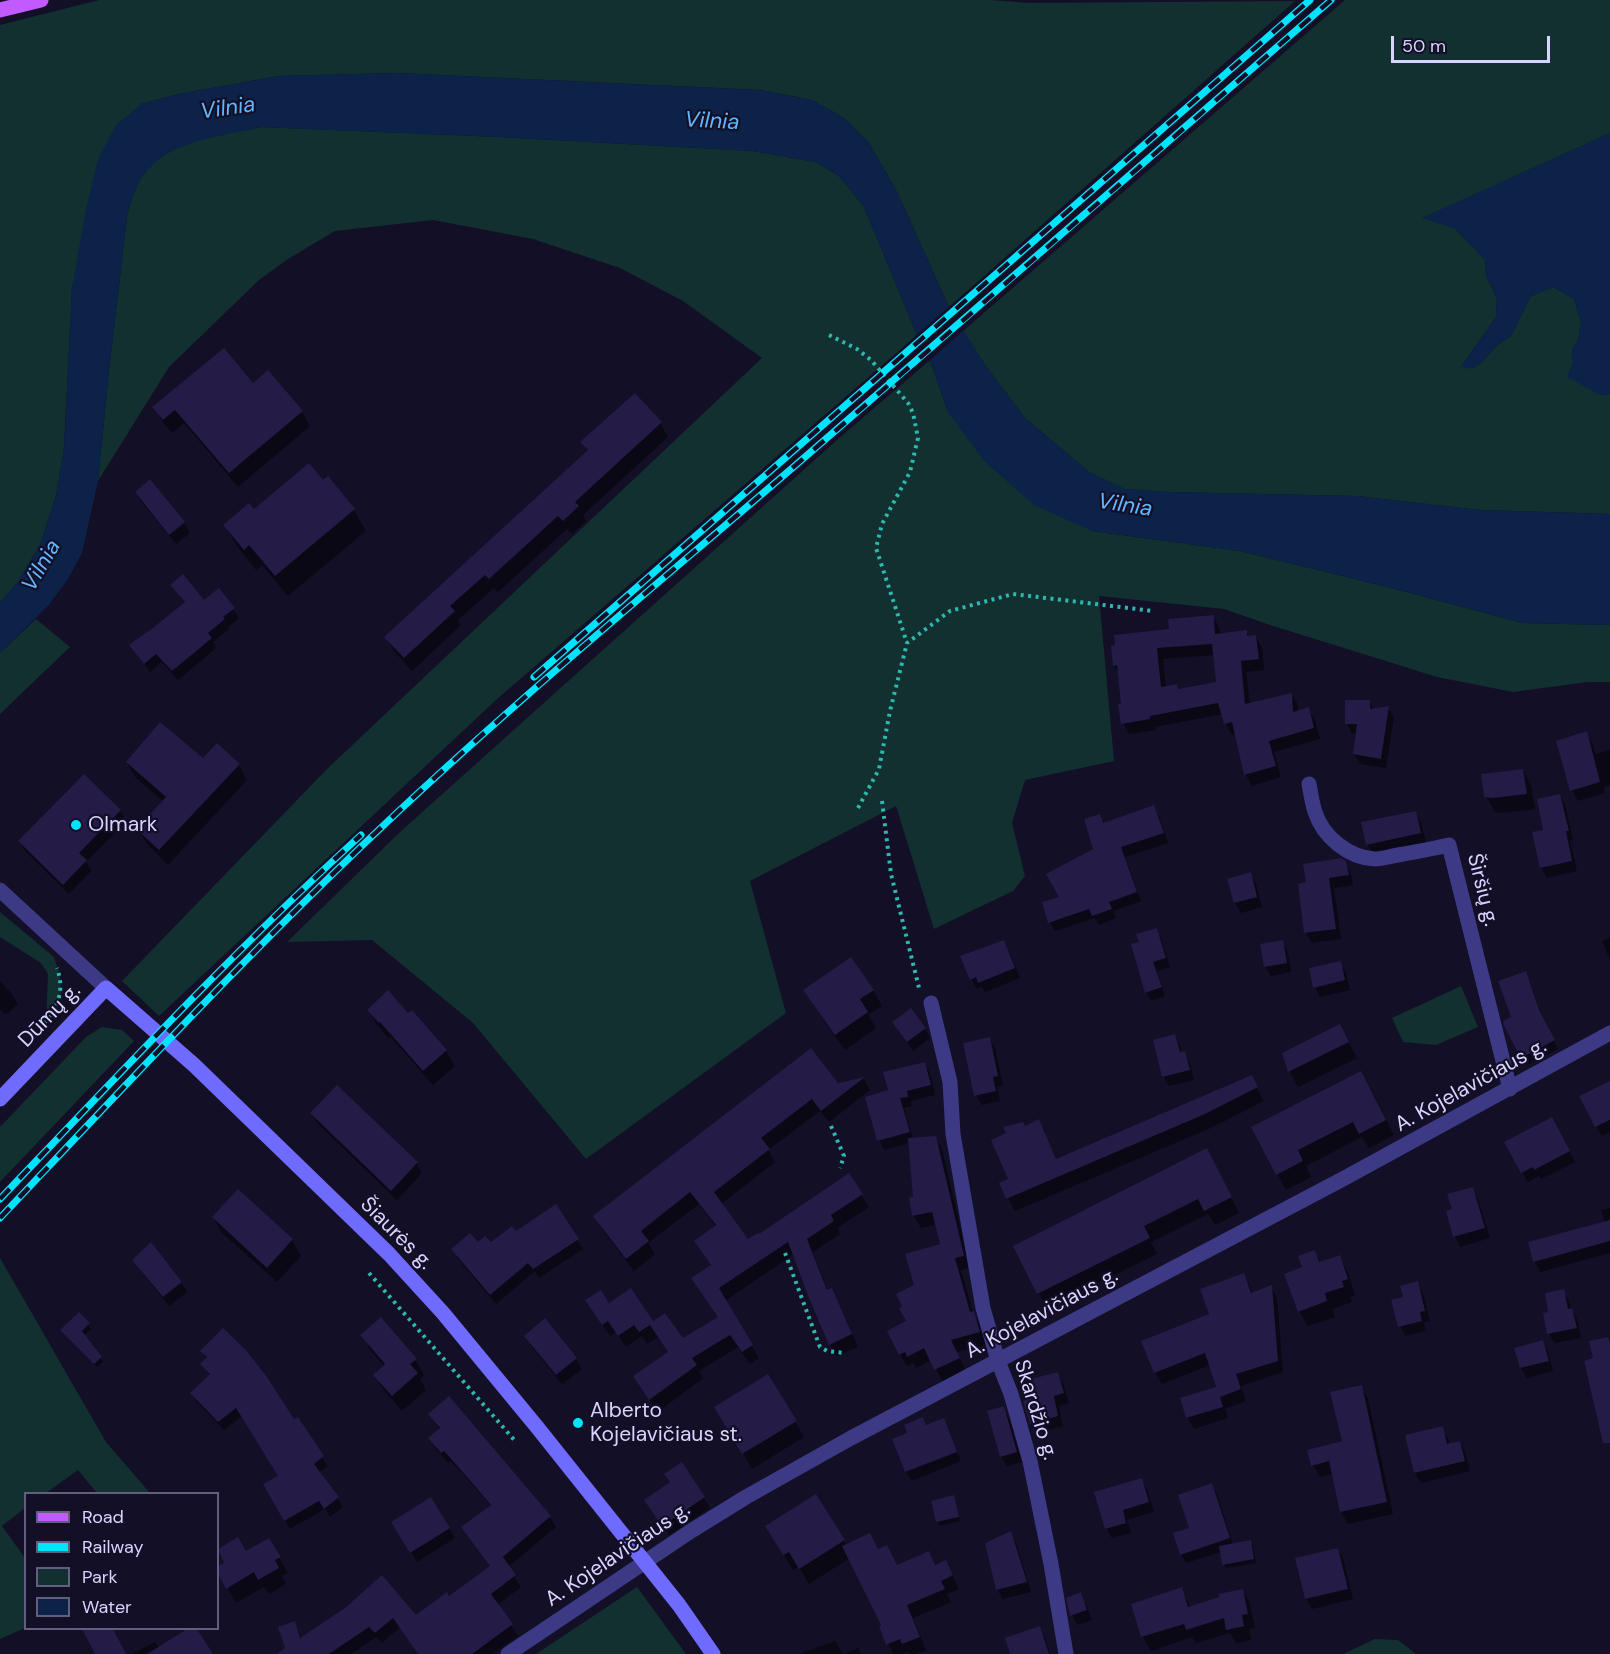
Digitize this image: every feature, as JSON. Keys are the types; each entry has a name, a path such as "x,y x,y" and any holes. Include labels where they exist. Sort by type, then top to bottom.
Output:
{"main road":[{"path":"0,10 41,0"},
{"name":"Dūmų g.","path":"0,1099 106,988"},
{"name":"Šiaurės g.","path":"106,988 194,1065 388,1254 443,1313 679,1605 713,1654"}],"street":[{"name":"Širšių g.","path":"1309,784 1320,824 1327,834 1350,852 1376,859 1449,845 1510,1089"},
{"name":"Šiaurės g.","path":"0,890 106,988"},
{"name":"Skardžio g.","path":"926,998 950,1082 953,1134 983,1308 1030,1461 1066,1654"},
{"name":"A. Kojelavičiaus g.","path":"508,1654 691,1531 746,1497 851,1438 1341,1180 1610,1033"}],"path":[{"path":"829,335 871,360 908,403 913,413 918,438 910,472 882,524 876,548 907,643 890,711 879,769 858,808"},
{"path":"907,643 950,611 1013,594 1153,611"},
{"path":"882,801 891,874 926,998"},
{"path":"41,1028 57,1005 61,992 57,967"},
{"path":"831,1126 844,1156 840,1168"},
{"path":"785,1252 820,1347 827,1351 844,1353"},
{"path":"369,1273 516,1442"}],"green space":[{"path":"99,0 991,0 1029,3 1295,1 949,307 897,192 869,143 844,118 812,100 760,90 397,73 279,76 179,94 141,104 72,288 64,448 56,496 40,545 17,583 0,603 0,25"},
{"path":"1345,0 1610,0 1610,133 1423,218 1454,228 1477,251 1485,260 1486,275 1497,299 1496,317 1461,367 1481,363 1497,345 1511,336 1531,296 1553,287 1574,299 1581,322 1578,341 1572,349 1573,362 1600,395 1610,394 1610,514 1480,510 1356,496 1124,489 1089,472 1025,418 985,365 963,331"},
{"path":"261,127 753,151 816,162 839,176 864,207 917,335 496,700 159,1016 122,981 327,769 762,358 683,301 620,268 533,239 433,220 335,231 288,259 259,280 169,367 98,481 127,217 136,187 152,165 179,147 195,141"},
{"path":"930,360 948,412 1092,531 1240,551 1523,623 1610,625 1610,682 1588,682 1513,692 1437,677 1224,609 1099,596 1114,761 1025,780 1012,823 1025,876 1013,891 934,929 896,806 750,881 786,1013 586,1159 473,1023 372,940 287,942 400,832 837,440"},
{"path":"36,619 70,647 0,714 0,653"},
{"path":"0,912 54,957 60,976 61,992 57,1005 46,1023 48,974 41,963 0,937"},
{"path":"1461,986 1478,1027 1436,1045 1403,1042 1392,1018"},
{"path":"102,1027 122,1030 134,1041 0,1182 0,1127 86,1037"},
{"path":"0,1258 106,1442 149,1492 96,1492 78,1470 47,1492 24,1492 24,1509 2,1526 24,1557 24,1628 0,1639"},
{"path":"637,1587 686,1654 536,1654"},
{"path":"1375,1639 1398,1640 1416,1654 1343,1654"}],"water":[{"name":"Vilnia","path":"397,73 760,90 812,100 844,118 869,143 897,192 949,307 985,365 1025,418 1089,472 1125,489 1356,496 1480,510 1610,514 1610,625 1523,623 1240,551 1092,531 1034,505 984,461 948,412 930,360 917,335 864,207 839,176 816,162 753,151 261,127 200,140 170,151 154,163 141,178 127,217 98,481 82,553 68,579 48,606 0,653 0,603 17,583 40,545 56,496 64,448 72,288 86,209 98,159 116,125 141,104 179,94 279,76"},
{"path":"1610,133 1610,394 1600,395 1567,377 1573,362 1572,349 1578,341 1581,322 1574,299 1553,287 1531,296 1511,336 1497,345 1481,363 1473,369 1461,367 1496,317 1497,299 1486,275 1485,260 1477,251 1454,228 1422,218"}],"pier":[{"path":"951,305 965,329 928,362 914,337"}],"building":[{"path":"224,348 253,383 268,370 303,411 229,473 175,410 163,420 152,407"},
{"path":"635,393 662,422 575,502 579,506 563,521 558,516 489,579 485,575 450,606 455,611 404,658 384,637 588,450 580,442"},
{"path":"309,463 323,480 328,476 355,509 275,576 249,545 244,550 223,525 249,503 254,509"},
{"path":"150,479 185,522 169,535 135,492"},
{"path":"183,574 204,600 219,588 235,608 208,633 212,638 172,671 156,654 144,664 129,645 185,602 170,585"},
{"path":"1214,615 1215,634 1247,630 1247,636 1256,635 1259,659 1241,661 1245,704 1292,693 1293,712 1309,707 1314,728 1269,741 1276,766 1244,775 1232,722 1224,724 1218,703 1121,724 1117,665 1113,666 1111,646 1115,645 1114,635 1169,629 1168,619","holes":["1212,644 1216,682 1178,689 1177,684 1161,687 1157,648"]},
{"path":"1345,700 1370,700 1370,709 1389,706 1381,759 1353,754 1357,724 1345,724"},
{"path":"160,722 203,758 217,743 240,764 159,850 136,829 166,797 126,762"},
{"path":"1587,731 1600,782 1570,791 1556,741"},
{"path":"1523,769 1527,794 1484,797 1481,774"},
{"path":"84,774 121,810 79,853 87,860 63,885 18,841"},
{"path":"1560,794 1569,831 1566,831 1572,861 1540,868 1532,832 1543,830 1537,799"},
{"path":"1154,805 1164,833 1121,847 1137,892 1109,902 1112,909 1092,916 1089,909 1048,923 1042,902 1059,897 1046,874 1093,849 1084,819 1100,814 1103,823"},
{"path":"1416,811 1421,833 1366,845 1361,822"},
{"path":"1341,858 1346,861 1349,875 1329,878 1336,929 1304,933 1298,884 1306,882 1303,864"},
{"path":"1251,872 1257,897 1234,903 1227,879"},
{"path":"1157,928 1166,958 1153,962 1162,987 1145,993 1131,944 1139,942 1136,934"},
{"path":"1004,940 1015,968 978,983 976,977 970,980 960,956"},
{"path":"1283,940 1287,963 1264,967 1260,944"},
{"path":"851,957 874,990 860,999 868,1012 835,1035 803,990"},
{"path":"1341,961 1345,980 1313,988 1309,968"},
{"path":"1526,971 1540,1012 1555,1040 1521,1058 1504,1026 1503,1021 1511,1017 1498,981"},
{"path":"388,990 408,1013 412,1010 447,1050 423,1071 367,1010"},
{"path":"911,1008 926,1028 907,1042 892,1022"},
{"path":"1340,1024 1349,1042 1288,1072 1282,1053"},
{"path":"1175,1034 1180,1052 1185,1051 1190,1070 1162,1077 1153,1040"},
{"path":"990,1037 998,1076 993,1077 996,1091 974,1096 963,1043"},
{"path":"811,1048 838,1083 865,1077 821,1111 812,1099 761,1138 770,1149 714,1192 748,1239 759,1234 849,1173 863,1194 831,1215 834,1221 807,1239 827,1290 832,1288 852,1334 829,1345 788,1242 719,1288 753,1345 742,1352 730,1335 692,1358 697,1365 649,1400 633,1376 668,1352 650,1325 639,1332 634,1325 618,1336 608,1321 602,1325 585,1300 601,1290 609,1303 631,1288 653,1321 665,1313 683,1338 718,1317 691,1278 711,1265 694,1241 716,1225 690,1192 641,1231 649,1241 626,1259 593,1216"},
{"path":"925,1062 931,1085 907,1091 908,1097 900,1098 910,1132 877,1141 865,1097 888,1090 883,1072"},
{"path":"1361,1071 1386,1120 1359,1134 1353,1122 1298,1150 1303,1161 1276,1175 1251,1127"},
{"path":"1252,1075 1258,1087 1205,1114 1006,1199 999,1183 1008,1179 991,1140 1006,1133 1003,1127 1023,1122 1025,1126 1039,1119 1056,1159"},
{"path":"1610,1081 1610,1120 1595,1127 1579,1096"},
{"path":"337,1085 418,1162 391,1191 310,1113"},
{"path":"1552,1117 1570,1151 1534,1170 1533,1167 1521,1173 1504,1142"},
{"path":"936,1136 964,1256 955,1258 970,1312 974,1311 980,1332 951,1340 960,1358 934,1370 924,1348 907,1357 905,1352 899,1355 887,1331 906,1321 899,1308 902,1306 896,1294 914,1285 905,1254 940,1244 932,1212 912,1216 909,1198 913,1197 908,1138"},
{"path":"1207,1148 1232,1197 1204,1211 1198,1199 1144,1226 1150,1238 1037,1294 1013,1246"},
{"path":"1473,1187 1485,1228 1453,1237 1446,1211 1452,1209 1447,1194"},
{"path":"238,1189 293,1239 267,1268 212,1217"},
{"path":"556,1204 579,1239 533,1269 528,1263 490,1295 451,1249 470,1233 478,1242 485,1236 491,1242 512,1226 516,1231"},
{"path":"1610,1220 1610,1241 1533,1262 1528,1242"},
{"path":"151,1242 182,1282 163,1297 132,1260"},
{"path":"1315,1250 1319,1262 1340,1255 1348,1279 1342,1281 1344,1287 1325,1293 1327,1301 1298,1312 1284,1274 1302,1267 1298,1256"},
{"path":"1244,1273 1251,1293 1272,1285 1278,1361 1236,1374 1241,1389 1220,1397 1223,1407 1186,1418 1180,1398 1216,1387 1205,1353 1154,1373 1141,1341 1209,1314 1200,1289"},
{"path":"1418,1281 1425,1311 1420,1312 1422,1321 1398,1327 1391,1300 1403,1297 1400,1286"},
{"path":"1564,1289 1568,1309 1572,1308 1577,1328 1547,1334 1543,1313 1548,1312 1545,1293"},
{"path":"79,1312 90,1323 82,1331 102,1357 94,1364 60,1330"},
{"path":"381,1317 417,1359 410,1364 418,1373 392,1396 373,1375 385,1364 360,1335"},
{"path":"545,1318 577,1358 556,1375 524,1336"},
{"path":"223,1328 246,1350 267,1377 294,1419 298,1417 324,1456 314,1464 339,1497 324,1509 319,1501 284,1521 263,1484 278,1476 236,1408 218,1422 190,1393 210,1374 200,1364 207,1357 200,1351"},
{"path":"1608,1337 1610,1345 1610,1443 1603,1443 1584,1361 1593,1358 1589,1341"},
{"path":"1543,1340 1549,1361 1520,1368 1514,1348"},
{"path":"1058,1372 1064,1393 1054,1396 1058,1416 1030,1424 1023,1401 1032,1398 1027,1380"},
{"path":"768,1374 797,1421 742,1454 714,1407"},
{"path":"1362,1385 1387,1502 1340,1512 1329,1461 1311,1466 1307,1450 1342,1441 1330,1392"},
{"path":"449,1396 551,1516 498,1561 503,1557 516,1575 491,1594 513,1624 472,1654 418,1654 393,1618 375,1633 369,1627 329,1654 277,1654 285,1648 278,1627 295,1621 300,1638 345,1608 382,1575 416,1615 447,1592 449,1596 490,1566 461,1527 491,1505 444,1451 441,1453 428,1438 440,1428 428,1414"},
{"path":"1004,1406 1017,1452 1000,1457 987,1411"},
{"path":"923,1417 926,1425 944,1418 957,1452 905,1472 892,1439 907,1433 904,1425"},
{"path":"1443,1426 1447,1444 1460,1441 1465,1461 1414,1473 1405,1435"},
{"path":"682,1462 705,1497 662,1526 644,1500 670,1482 664,1474"},
{"path":"1142,1478 1149,1502 1123,1510 1126,1523 1105,1529 1094,1492"},
{"path":"1212,1483 1230,1538 1180,1555 1173,1533 1189,1528 1178,1495"},
{"path":"816,1494 845,1540 799,1569 789,1552 783,1555 765,1526"},
{"path":"954,1495 959,1517 936,1522 931,1501"},
{"path":"431,1497 450,1528 410,1553 391,1522"},
{"path":"1011,1531 1027,1582 996,1590 985,1543"},
{"path":"870,1533 878,1549 887,1545 897,1565 929,1551 935,1565 946,1560 953,1575 941,1581 945,1589 907,1605 920,1637 902,1644 900,1639 886,1645 879,1626 881,1625 842,1546"},
{"path":"238,1537 246,1551 269,1538 281,1557 275,1560 279,1568 258,1580 254,1572 226,1589 219,1576 219,1566 224,1563 219,1548"},
{"path":"1251,1540 1254,1559 1222,1565 1219,1546"},
{"path":"1338,1548 1348,1589 1305,1599 1295,1558"},
{"path":"1182,1587 1188,1607 1219,1597 1218,1594 1243,1589 1248,1614 1242,1615 1244,1626 1226,1630 1224,1618 1186,1630 1184,1624 1141,1637 1131,1604"},
{"path":"1081,1592 1087,1610 1070,1616 1066,1598"},
{"path":"1040,1626 1049,1654 1010,1654 1005,1638"},
{"path":"83,1630 114,1630 126,1654 95,1654"},
{"path":"185,1630 198,1630 213,1654 147,1654"}],"railway":[{"path":"534,677 1310,0"},
{"path":"0,1218 227,980 367,841 470,745 1331,0"},
{"path":"0,1199 223,968 361,835"}],"place":[{"name":"Olmark","path":"76,825"},
{"name":"Alberto Kojelavičiaus st.","path":"578,1423"}]}
